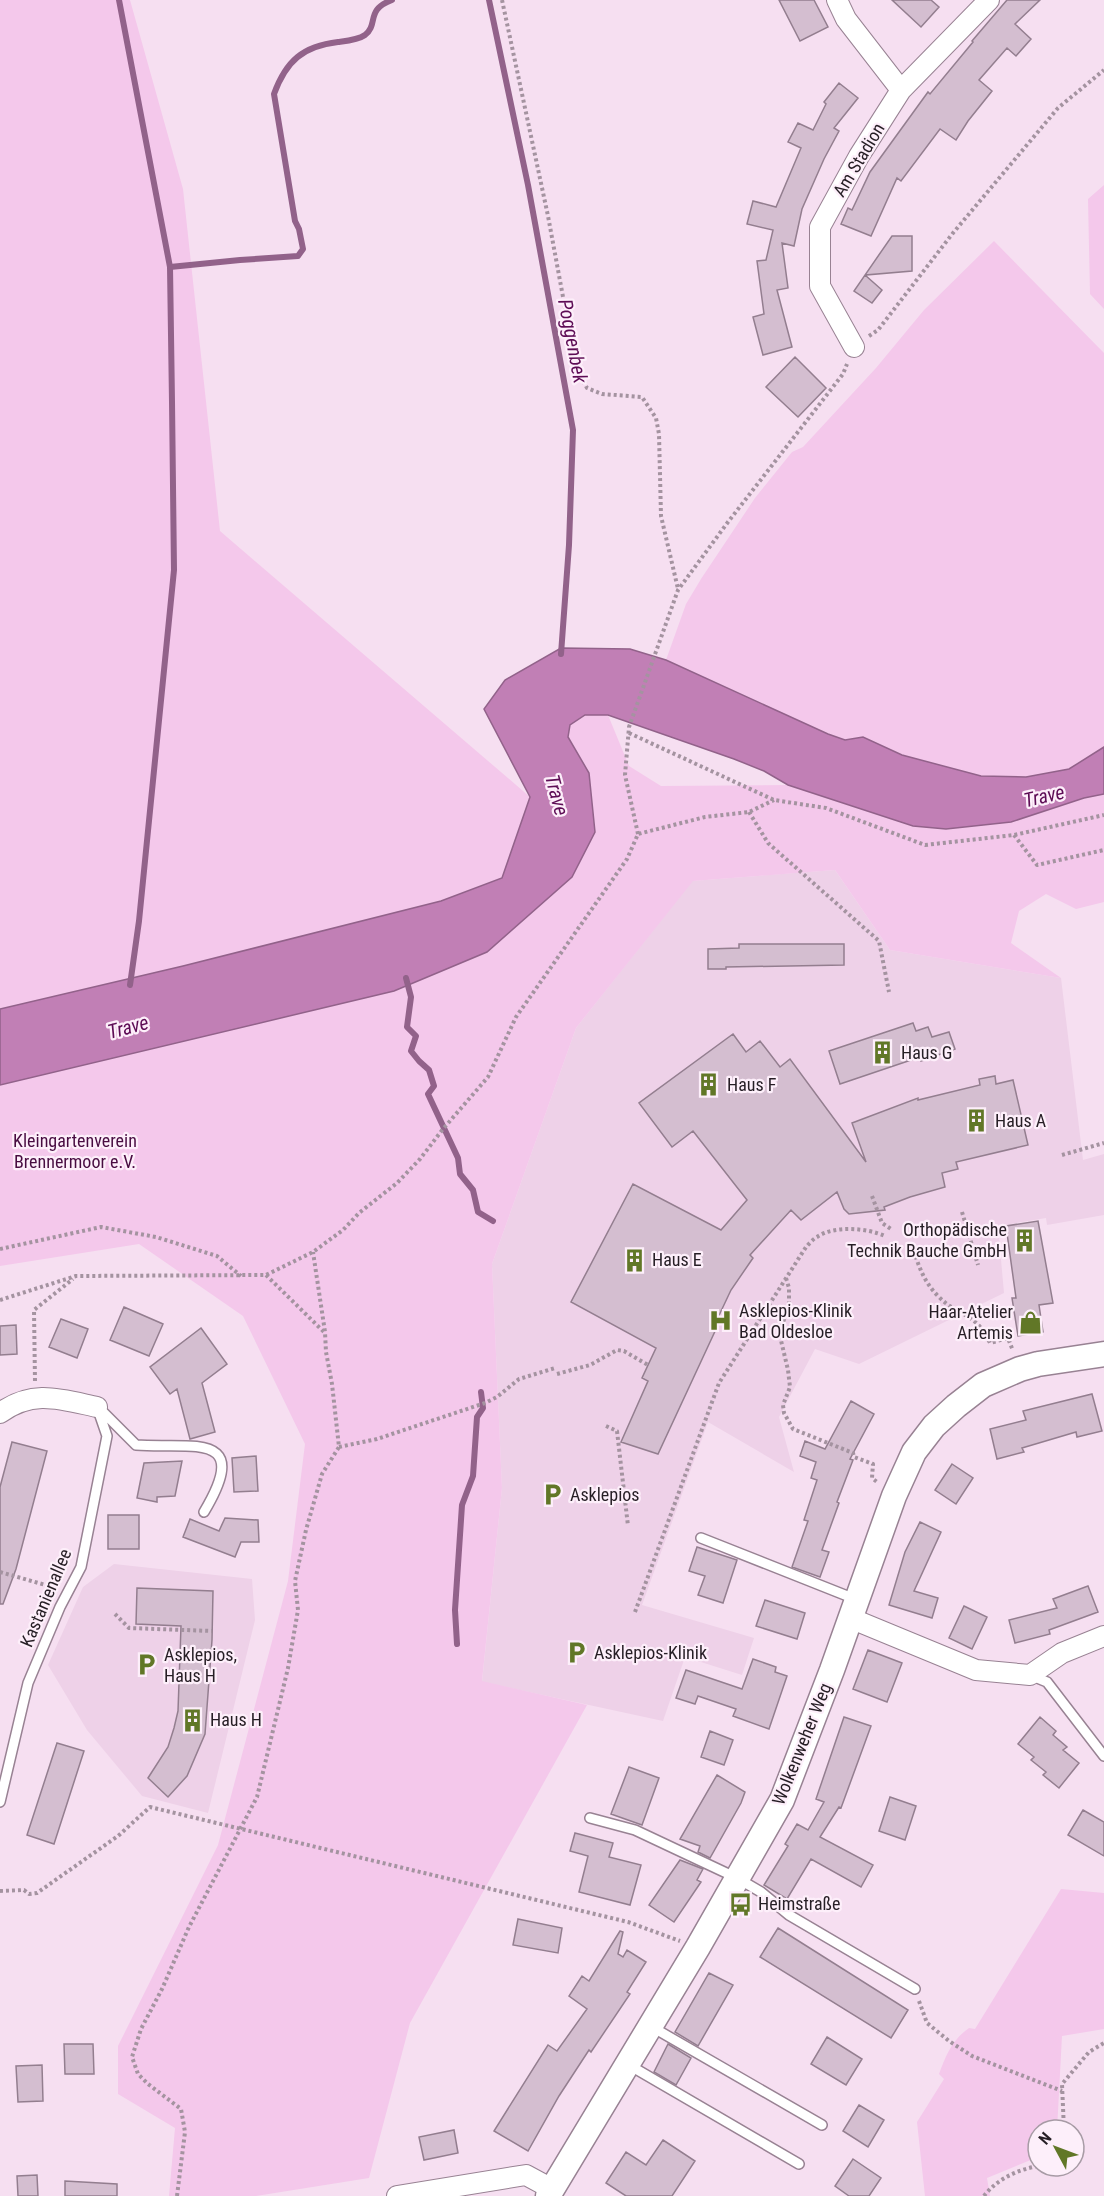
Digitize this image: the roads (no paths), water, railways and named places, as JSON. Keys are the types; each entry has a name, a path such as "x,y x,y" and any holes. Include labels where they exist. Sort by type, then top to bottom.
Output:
{"street":[{"path":"837,0 846,19 902,90"},
{"name":"Am Stadion","path":"854,347 820,286 820,227 859,156 902,90 989,0"},
{"name":"Wolkenweher Weg","path":"550,2193 698,1947 782,1800 894,1496 914,1452 934,1426 983,1385 1020,1369 1104,1354"},
{"path":"0,1413 17,1402 35,1397 97,1407"},
{"path":"853,1609 976,1670 1030,1675 1062,1653 1104,1636"},
{"path":"397,2196 526,2175 550,2193"}],"lane":[{"path":"97,1407 136,1445 204,1446 215,1452 223,1468 213,1496 204,1512"},
{"name":"Kastanienallee","path":"0,1802 28,1683 81,1567 107,1436 97,1407"},
{"path":"701,1538 853,1609"},
{"path":"1030,1675 1047,1682 1104,1756"},
{"path":"590,1818 635,1830 737,1878 761,1892 789,1915 915,1989"},
{"path":"650,2025 822,2125"},
{"path":"627,2063 799,2164"}],"water":[{"name":"Trave","path":"561,648 630,649 666,660 828,734 845,740 863,737 902,755 981,776 1026,777 1069,769 1104,747 1104,794 1084,798 1011,822 946,829 913,826 788,785 764,771 734,759 608,715 585,715 570,725 568,737 589,773 595,832 572,877 487,952 394,991 0,1085 0,1009 441,901 502,878 530,797 484,709 505,680"}],"waterway":[{"path":"119,0 170,267 174,570 139,921 130,985"},
{"path":"170,267 298,256 303,249 295,221 274,94 284,73 297,57 315,47 365,35 369,31 378,8 392,0"},
{"name":"Poggenbek","path":"489,0 528,185 573,430 569,545 561,654"},
{"path":"406,978 411,997 407,1027 416,1036 411,1051 429,1070 434,1086 428,1094 458,1158 460,1174 473,1190 478,1212 493,1221"},
{"path":"457,1644 455,1610 462,1505 473,1476 477,1417 483,1408 481,1392"}],"place":[{"name":"Haus G","path":"883,1053"},
{"name":"Haus F","path":"709,1085"},
{"name":"Haus A","path":"977,1121"},
{"name":"Orthopädische Technik Bauche GmbH","path":"1025,1240"},
{"name":"Haus E","path":"634,1260"},
{"name":"Asklepios-Klinik Bad Oldesloe","path":"721,1321"},
{"name":"Haar-Atelier Artemis","path":"1031,1322"},
{"name":"Asklepios","path":"552,1495"},
{"name":"Asklepios-Klinik","path":"576,1653"},
{"name":"Asklepios, Haus H","path":"146,1665"},
{"name":"Haus H","path":"192,1720"},
{"name":"Heimstraße","path":"740,1904"}],"park label":[{"name":"Kleingartenverein Brennermoor e.V.","path":"75,1151"}]}
